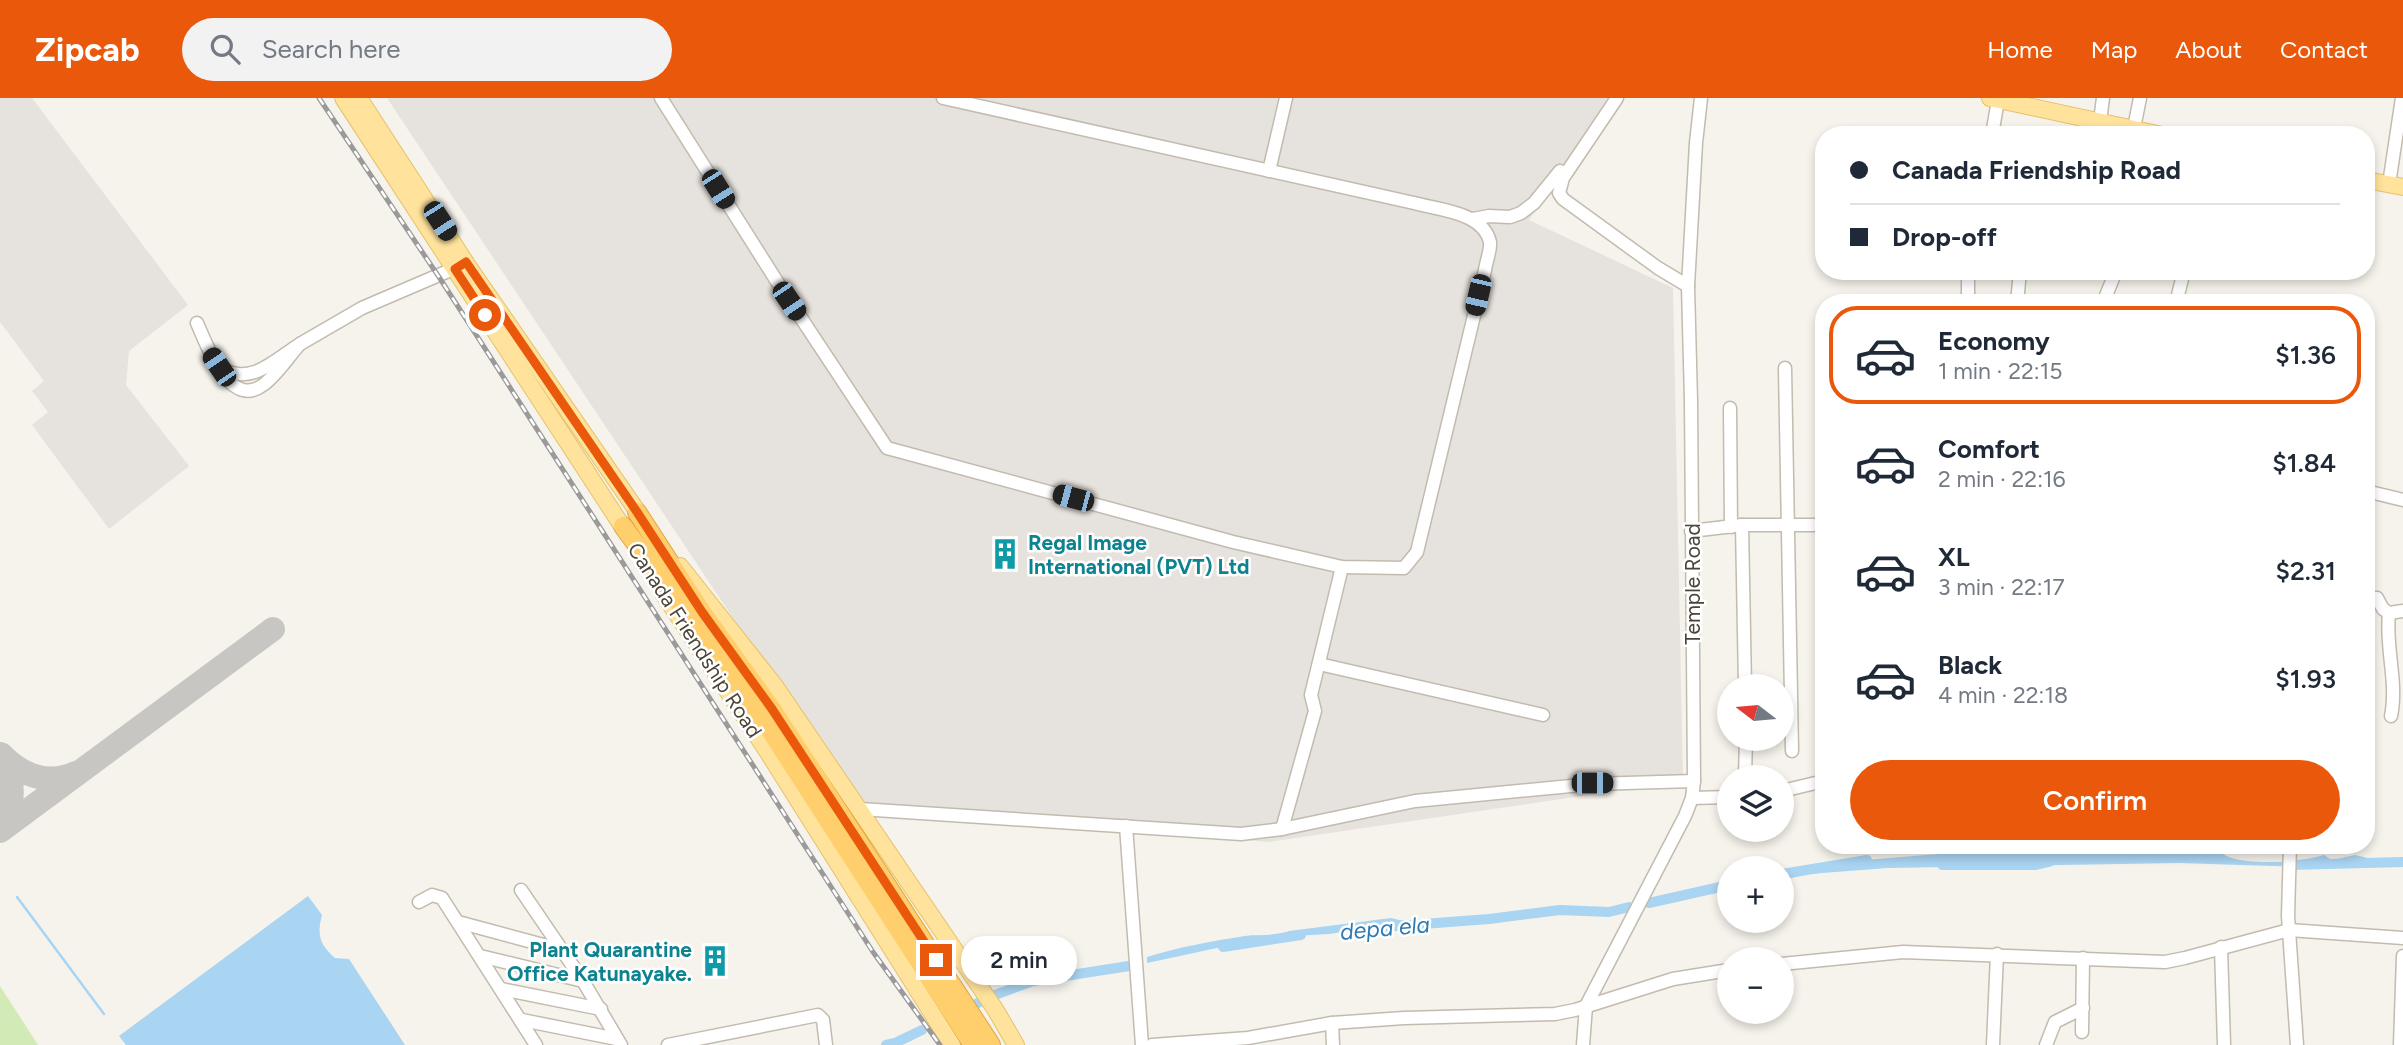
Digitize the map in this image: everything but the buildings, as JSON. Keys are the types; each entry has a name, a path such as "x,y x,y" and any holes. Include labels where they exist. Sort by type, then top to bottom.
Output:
{"highway":[{"path":"637,512 767,713 973,1045"},
{"path":"623,526 767,713 991,1045"}],"main road":[{"name":"Canada Friendship Road","path":"343,98 637,512 775,686 995,1009 1016,1045"},
{"name":"Canada Friendship Road","path":"359,98 682,625 766,751 951,1045"},
{"path":"1994,99 2115,126"},
{"path":"2375,182 2396,186"}],"street":[{"path":"661,98 776,280 887,448 1233,542 1342,567 1404,568 1417,552 1490,244 1485,230 1473,219"},
{"path":"943,98 1414,203 1473,219 1489,216 1510,217 1521,214 1534,203 1550,185 1609,98"},
{"path":"1269,171 1286,98"},
{"path":"1617,98 1563,178 1559,193 1563,199 1658,268 1688,286"},
{"name":"Temple Road","path":"1583,1045 1586,1006 1692,798 1692,401 1688,286 1701,98"},
{"path":"2101,121 2103,98"},
{"path":"2129,126 2140,98"},
{"path":"2396,186 2402,98"},
{"path":"1992,126 1994,99"},
{"path":"197,323 204,342 219,367 237,375 251,375 362,308 461,266"},
{"path":"1785,368 1791,674"},
{"path":"1730,408 1744,674"},
{"path":"2375,493 2403,500"},
{"path":"1691,531 1736,526 1815,525"},
{"path":"1282,829 1315,711 1311,695 1342,567"},
{"path":"2375,598 2389,613 2403,611"},
{"path":"2389,613 2387,628 2394,700 2392,716"},
{"path":"1319,664 1543,715"},
{"path":"860,809 1241,834 1282,829 1415,801 1592,783 1694,781"},
{"path":"1794,788 1815,783"},
{"path":"1692,798 1717,797"},
{"path":"1126,826 1142,1045"},
{"path":"2290,854 2289,930 2297,1045"},
{"path":"521,890 583,981 619,1042"},
{"path":"419,902 432,895 442,898 537,1045"},
{"path":"458,922 562,950"},
{"path":"1794,963 1903,953 1997,954 2165,962 2289,930 2403,937"},
{"path":"2221,947 2224,1045"},
{"path":"1993,1045 1997,954"},
{"path":"480,956 583,981"},
{"path":"2400,1045 2403,956"},
{"path":"2082,1032 2083,958"},
{"path":"1157,1045 1248,1038 1332,1023 1564,1013 1672,979 1717,972"},
{"path":"501,989 601,1009"},
{"path":"2046,1045 2055,1022 2083,1008"},
{"path":"668,1045 818,1015 823,1020 826,1045"},
{"path":"522,1020 619,1042"},
{"path":"1332,1023 1333,1045"}],"shaded area":[{"path":"0,98 32,98 188,305 129,351 126,385 189,466 109,529 32,425 48,412 32,391 44,381 0,322"},
{"path":"387,98 1608,98 1529,220 1673,288 1683,781 1269,842 860,809"}],"green space":[{"path":"0,986 38,1045 0,1045"}],"water":[{"path":"1939,854 2222,854 2241,860 2265,862 2324,855 2332,860 2355,855 2380,861 2401,860 2403,864 2350,858 2345,859 2346,862 2326,862 2308,867 2179,863 1888,868 1794,877 1794,872 1819,863 1837,865"},
{"path":"308,896 322,915 320,933 326,948 335,958 349,959 405,1045 126,1045 119,1036"},
{"path":"1391,918 1408,922 1330,934 1259,939 1147,963 1147,957 1208,942"}],"waterway":[{"name":"depa ela","path":"1794,872 1867,860"},
{"name":"depa ela","path":"1942,865 2036,865 2049,862"},
{"name":"depa ela","path":"2290,865 2403,862"},
{"name":"depa ela","path":"1649,903 1717,888"},
{"path":"17,897 104,1014"},
{"name":"depa ela","path":"1383,927 1489,919 1560,910 1609,912 1629,907"},
{"name":"depa ela","path":"1223,947 1301,935"},
{"name":"depa ela","path":"995,995 1033,981 1129,966"},
{"name":"depa ela","path":"945,1019 980,1002"},
{"name":"depa ela","path":"886,1045 922,1030"}],"taxiway":[{"path":"0,831 273,629"},
{"path":"0,827 9,809 12,791 9,772 1,754 17,768 36,776 55,778 76,773"}],"railway":[{"path":"319,98 439,277 873,952 940,1045"}],"place":[{"name":"Regal Image International (PVT) Ltd","path":"1005,554"},
{"name":"Plant Quarantine Office Katunayake.","path":"715,961"}],"route":[{"path":"485,315 455,269 466,262 702,612 772,709 936,960"}]}
